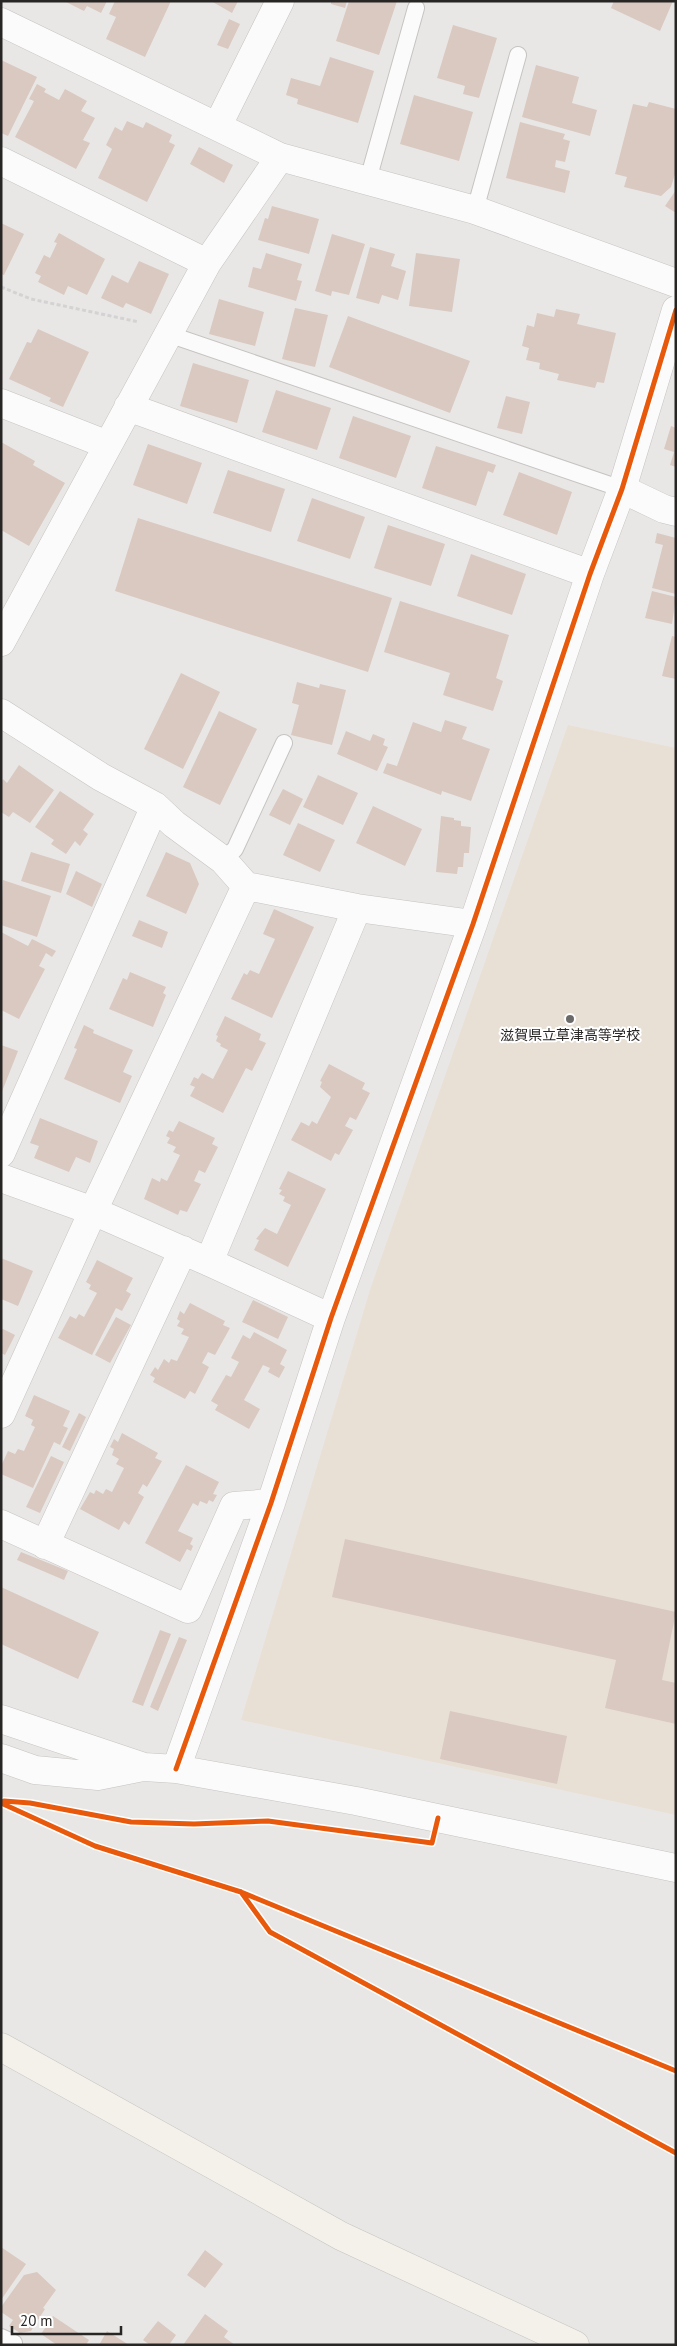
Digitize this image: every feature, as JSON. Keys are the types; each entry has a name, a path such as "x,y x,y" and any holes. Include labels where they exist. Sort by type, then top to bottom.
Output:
{"street":[{"path":"218,125 280,1"},
{"path":"1,22 218,125 280,157 475,210 676,283"},
{"path":"1,642 207,263 280,157"},
{"path":"1,161 207,263"},
{"path":"176,1769 271,1503 331,1318 474,924 590,574 622,489 676,310"},
{"path":"1,402 108,445"},
{"path":"128,407 590,574"},
{"path":"622,489 664,510 676,512"},
{"path":"1,713 100,777 155,806 174,824 223,860 246,886 356,908 474,924"},
{"path":"1,1153 155,806"},
{"path":"1,1414 93,1211 246,886"},
{"path":"209,1262 356,908"},
{"path":"1,1178 93,1211 331,1318"},
{"path":"46,1545 182,1250"},
{"path":"1,1524 188,1609 234,1506 271,1503"},
{"path":"1,1719 144,1767"},
{"path":"1,1758 35,1770 98,1776 144,1767 176,1769 356,1801 676,1868"},
{"path":"1,2047 341,2236 575,2345"}],"lane":[{"path":"368,180 416,8"},
{"path":"475,210 518,55"},
{"path":"168,334 622,489"},
{"path":"223,860 235,849 284,742"}],"path":[{"path":"1,287 31,299 142,323"}],"shaded area":[{"name":"滋賀県立草津高等学校","path":"568,725 676,748 676,1815 241,1720 370,1290"}],"building":[{"path":"64,1 107,1 101,13 87,6 84,11"},
{"path":"115,1 171,1 145,57 106,39 116,17 109,14"},
{"path":"211,1 238,1 232,13"},
{"path":"331,1 347,1 345,8 331,4"},
{"path":"349,1 397,1 379,55 336,41"},
{"path":"614,1 673,1 660,31 611,8"},
{"path":"229,19 240,24 228,49 217,45"},
{"path":"453,25 497,38 479,98 463,94 465,86 437,78"},
{"path":"330,57 374,71 358,123 297,104 298,99 286,95 291,78 320,86"},
{"path":"1,60 37,77 8,136 1,133"},
{"path":"536,65 579,77 572,103 597,110 590,136 522,117"},
{"path":"37,84 46,89 44,92 59,100 65,89 87,101 81,111 95,118 83,140 90,143 76,169 15,137 34,101 29,99"},
{"path":"414,95 473,112 459,161 400,144"},
{"path":"649,102 676,109 676,171 671,187 661,196 624,187 627,177 615,174 633,104 647,107"},
{"path":"127,121 143,128 146,122 172,135 169,142 175,145 147,202 98,178 112,149 106,145 115,127 122,131"},
{"path":"520,122 565,134 563,139 570,141 565,162 556,160 555,167 570,171 565,193 506,178"},
{"path":"199,147 233,165 224,183 190,164"},
{"path":"676,190 676,213 665,206"},
{"path":"272,206 319,219 309,254 258,240 265,218 268,219"},
{"path":"1,223 24,234 4,275 1,274"},
{"path":"59,233 105,259 87,295 68,286 64,295 38,282 41,276 35,273 44,255 50,258 57,243 54,242"},
{"path":"332,234 365,244 349,295 332,291 331,296 315,291"},
{"path":"370,247 395,254 391,266 406,271 398,300 382,295 379,304 356,298"},
{"path":"266,253 302,264 297,280 302,281 296,301 248,287 253,267 261,269"},
{"path":"416,253 460,259 452,312 409,306"},
{"path":"139,261 169,274 151,314 126,303 123,308 101,298 112,275 128,283"},
{"path":"219,299 264,312 255,346 209,334"},
{"path":"295,308 328,315 315,367 282,359"},
{"path":"556,309 580,314 577,324 616,333 604,383 597,382 595,388 557,380 559,374 539,369 540,363 526,360 529,348 522,346 527,325 534,327 537,313 554,317"},
{"path":"348,316 470,361 450,413 329,367"},
{"path":"38,329 89,352 63,407 49,401 51,398 9,379 27,342 31,343"},
{"path":"193,363 249,380 237,423 180,406"},
{"path":"276,390 331,408 317,450 262,432"},
{"path":"506,396 530,402 522,434 497,428"},
{"path":"353,416 411,436 396,478 339,458"},
{"path":"671,426 676,428 676,467 670,465 674,452 664,449"},
{"path":"1,442 35,461 33,465 65,483 29,546 1,530"},
{"path":"148,444 202,463 187,504 133,485"},
{"path":"436,446 496,465 493,473 488,471 476,506 422,488"},
{"path":"228,470 285,489 271,532 213,513"},
{"path":"519,472 572,492 557,535 503,515"},
{"path":"312,498 365,517 350,559 297,541"},
{"path":"138,518 392,598 368,672 115,591"},
{"path":"388,525 445,544 431,586 374,568"},
{"path":"657,533 676,538 676,594 652,588 663,545 655,543"},
{"path":"471,554 526,574 512,615 457,596"},
{"path":"652,591 676,597 672,624 645,618"},
{"path":"400,601 509,635 496,678 503,681 493,711 443,695 450,673 384,652"},
{"path":"672,636 676,637 676,679 662,676"},
{"path":"181,673 220,692 183,769 144,749"},
{"path":"297,682 319,688 320,684 346,690 332,745 291,735 299,705 292,703"},
{"path":"219,711 257,729 220,805 183,787"},
{"path":"445,720 467,727 462,739 490,749 471,801 442,791 441,795 383,773 387,763 397,766 413,722 441,732"},
{"path":"346,731 370,741 373,734 385,739 383,745 388,747 377,771 337,754"},
{"path":"19,765 54,790 30,823 13,812 9,817 1,812 1,782 3,779 7,783"},
{"path":"318,775 358,793 343,825 303,807"},
{"path":"283,789 303,799 290,825 269,815"},
{"path":"60,791 94,814 83,830 88,834 80,846 75,841 66,854 51,844 54,840 35,827"},
{"path":"373,806 422,829 405,866 356,843"},
{"path":"441,816 454,818 454,820 461,821 461,826 471,827 469,853 464,853 463,867 458,867 457,874 436,872"},
{"path":"298,823 335,840 320,872 283,855"},
{"path":"31,852 70,864 61,893 21,881"},
{"path":"166,852 190,863 199,884 186,914 146,896"},
{"path":"76,871 102,884 92,907 66,894"},
{"path":"3,880 51,896 37,937 1,925"},
{"path":"274,909 314,927 272,1018 231,999 244,973 247,975 250,970 259,974 275,939 263,934"},
{"path":"139,920 168,932 162,948 132,936"},
{"path":"1,932 28,946 32,939 56,951 52,957 46,953 39,966 45,969 19,1019 1,1010"},
{"path":"130,972 166,987 163,993 166,995 153,1027 109,1009 123,978 127,980"},
{"path":"225,1016 261,1034 259,1040 266,1043 252,1071 246,1068 223,1113 190,1096 195,1087 190,1085 194,1077 198,1079 202,1073 213,1079 228,1050 220,1046 221,1044 216,1041 218,1036 216,1035"},
{"path":"84,1025 94,1030 93,1033 133,1050 123,1072 132,1076 120,1103 64,1079 77,1049 74,1048"},
{"path":"1,1045 18,1051 1,1094"},
{"path":"329,1064 365,1083 362,1089 370,1093 356,1120 350,1117 345,1126 353,1130 339,1155 335,1153 331,1161 291,1140 301,1122 309,1126 312,1121 317,1124 331,1097 320,1087 322,1082 320,1081"},
{"path":"40,1118 98,1141 90,1163 76,1157 69,1172 34,1158 39,1146 30,1143"},
{"path":"179,1121 215,1138 212,1144 218,1147 205,1173 199,1170 194,1181 201,1184 187,1212 180,1210 178,1215 144,1199 152,1178 160,1182 161,1178 167,1181 180,1155 173,1152 176,1147 167,1143 170,1138 166,1136 169,1130 173,1132"},
{"path":"288,1171 326,1189 288,1267 254,1250 259,1240 256,1239 265,1228 277,1234 291,1205 283,1201 285,1197 279,1194 282,1190 279,1189"},
{"path":"1,1258 33,1271 18,1306 1,1299"},
{"path":"97,1260 133,1278 126,1291 131,1294 122,1311 116,1308 92,1355 58,1338 70,1316 76,1319 79,1314 84,1317 97,1293 89,1289 91,1285 86,1282"},
{"path":"253,1300 288,1317 278,1339 242,1322"},
{"path":"190,1303 225,1321 223,1325 230,1328 215,1355 208,1352 202,1363 209,1367 195,1394 190,1391 185,1399 153,1382 155,1378 150,1375 155,1367 158,1370 164,1359 169,1363 171,1359 177,1361 189,1337 181,1334 184,1329 177,1326 180,1321 177,1319 180,1311 184,1314"},
{"path":"116,1317 131,1325 110,1363 95,1355"},
{"path":"1,1328 15,1335 5,1355 1,1353"},
{"path":"254,1332 287,1350 280,1364 285,1367 279,1378 268,1372 270,1368 263,1365 244,1400 260,1409 249,1429 215,1410 218,1405 211,1401 226,1375 231,1377 239,1362 231,1358 243,1335 250,1339"},
{"path":"34,1395 70,1411 63,1426 68,1428 60,1445 54,1442 33,1488 1,1474 1,1466 8,1451 15,1454 18,1449 24,1451 35,1427 31,1425 33,1420 25,1416"},
{"path":"79,1413 86,1417 70,1451 62,1447"},
{"path":"122,1433 158,1453 155,1458 162,1461 147,1487 143,1484 138,1493 144,1497 129,1525 124,1521 119,1530 80,1509 90,1492 94,1494 96,1490 103,1494 106,1489 112,1492 124,1468 116,1464 119,1459 112,1455 114,1449 110,1447 114,1439 118,1442"},
{"path":"51,1456 64,1462 40,1513 26,1507"},
{"path":"186,1465 219,1482 213,1494 217,1495 213,1502 209,1500 207,1504 200,1501 198,1506 193,1503 178,1531 193,1538 190,1544 193,1546 191,1551 187,1549 180,1562 145,1543"},
{"path":"345,1539 676,1612 662,1680 676,1683 676,1724 605,1708 616,1660 332,1597"},
{"path":"21,1552 68,1571 64,1580 17,1560"},
{"path":"1,1587 99,1632 78,1679 1,1644"},
{"path":"160,1630 171,1634 143,1706 132,1702"},
{"path":"179,1637 187,1640 158,1711 150,1707"},
{"path":"450,1711 567,1736 557,1784 440,1759"},
{"path":"1,2247 26,2264 1,2300"},
{"path":"205,2250 223,2264 205,2288 187,2275"},
{"path":"37,2272 56,2290 43,2308 45,2309 31,2331 20,2333 9,2326 13,2320 1,2312 1,2307 24,2275"},
{"path":"205,2314 228,2331 224,2337 235,2345 183,2345"},
{"path":"53,2316 89,2340 86,2345 57,2345 41,2334"},
{"path":"158,2321 176,2335 169,2345 150,2345 143,2340"},
{"path":"107,2331 129,2345 99,2345"}],"cycle path":[{"path":"176,1769 271,1503 331,1318 473,924 590,574 622,489 676,310"},
{"path":"4,1801 30,1803 131,1822 194,1824 268,1821 432,1843 438,1818"},
{"path":"1,1803 95,1846 241,1892 676,2071"},
{"path":"241,1892 270,1932 676,2153"}],"place":[{"name":"滋賀県立草津高等学校","path":"570,1019"}]}
